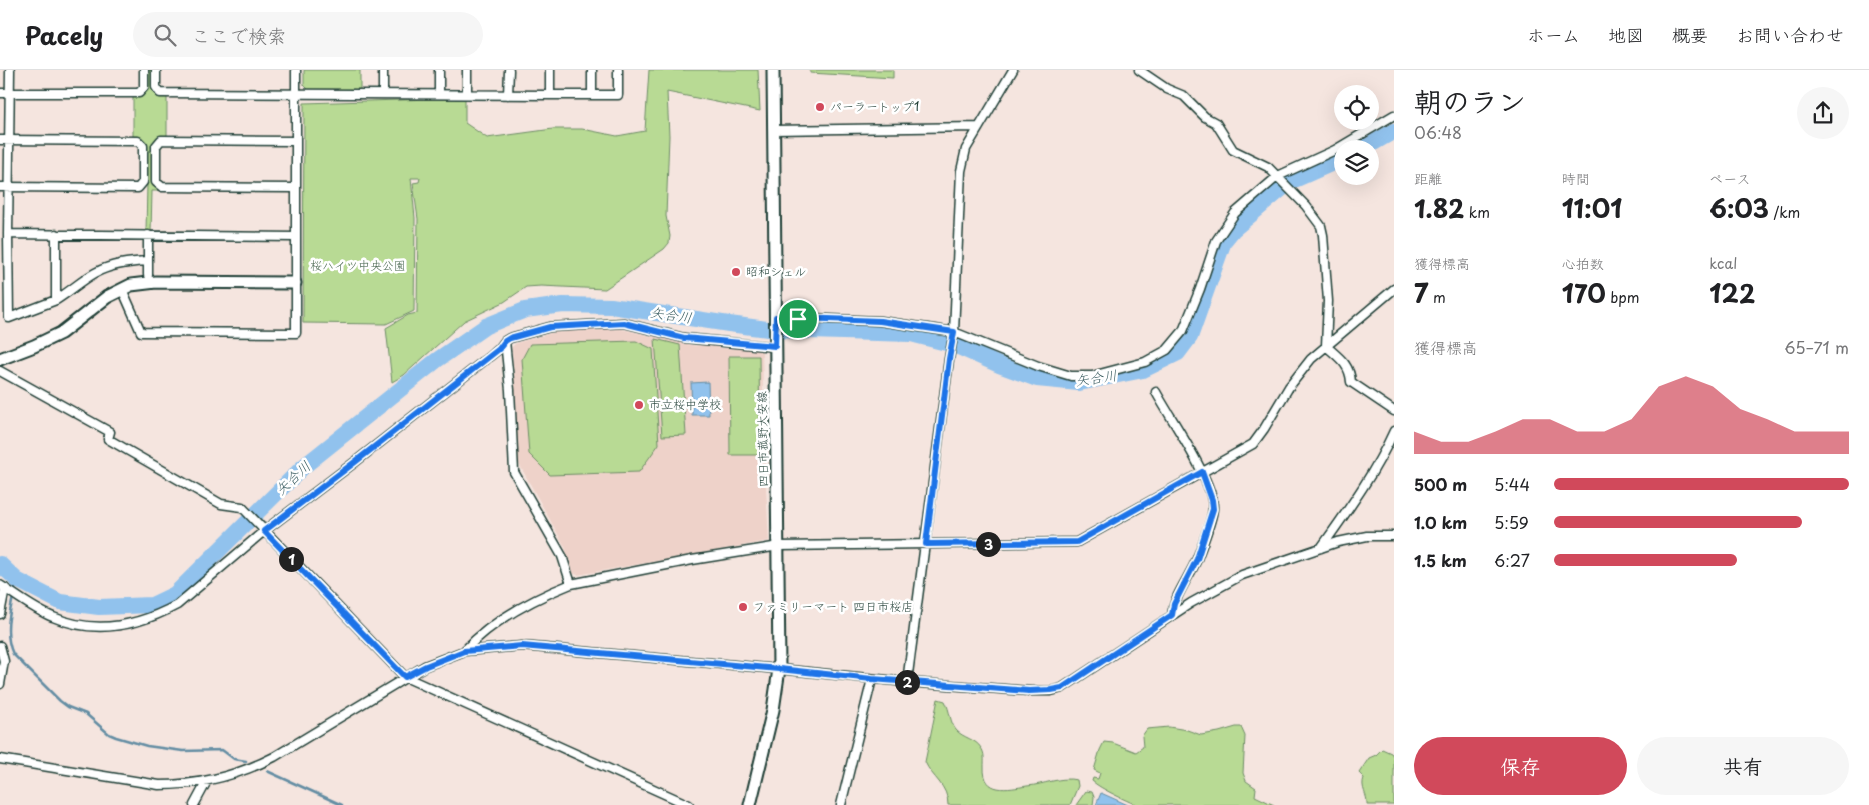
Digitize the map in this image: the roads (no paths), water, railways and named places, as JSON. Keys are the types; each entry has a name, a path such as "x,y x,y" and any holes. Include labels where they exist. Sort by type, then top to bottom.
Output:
{"main road":[{"name":"四日市菰野大安線","path":"750,805 772,710 779,669 773,70"},
{"path":"0,359 61,333 107,297 131,285 148,282 295,283"}],"street":[{"path":"10,70 9,318 56,300 102,270 126,262 148,261"},
{"path":"0,93 139,93 144,87 144,70"},
{"path":"156,70 156,87 160,93 618,96 618,70"},
{"path":"122,289 141,332 296,333 296,70"},
{"path":"382,94 383,70"},
{"path":"439,70 439,94"},
{"path":"467,70 467,94"},
{"path":"508,95 509,70"},
{"path":"550,70 550,95"},
{"path":"592,70 592,95"},
{"path":"907,682 954,332 962,170 966,150 1013,70"},
{"path":"1139,70 1167,89 1184,96 1205,117 1216,123 1234,150 1268,167 1306,206 1321,226 1328,301 1326,346 1350,371 1351,382 1394,411"},
{"path":"776,317 880,321 954,332 1038,366 1071,376 1092,376 1145,362 1167,350 1183,331 1200,289 1216,241 1235,213 1279,177 1335,150 1394,115"},
{"path":"773,130 980,127"},
{"path":"0,140 138,141 143,146 143,182 138,188 0,187"},
{"path":"296,141 161,140 156,146 156,182 162,187 296,188"},
{"path":"8,234 295,237"},
{"path":"56,234 56,300"},
{"path":"148,235 148,275"},
{"path":"464,651 474,641 526,605 571,584 692,560 779,546 1077,542 1253,444 1289,387 1311,359 1394,289"},
{"path":"0,298 9,297"},
{"path":"0,614 5,588 51,617 78,625 108,627 139,621 177,605 262,529 355,462 499,349 505,341 550,327 624,323 684,338 775,345"},
{"path":"505,341 510,390 514,472 562,556 571,584"},
{"path":"0,371 110,432 108,439 221,504 242,507 405,677 689,805"},
{"path":"1156,392 1202,472 1212,500 1213,509 1197,559 1174,604 1172,615"},
{"path":"1321,548 1368,481 1394,431"},
{"path":"0,759 159,785 177,785 207,780 249,768 274,757 426,666 464,651 522,646 907,682 1029,691 1051,690 1062,688 1172,615 1242,575 1338,542 1367,536 1394,536"},
{"path":"0,646 4,661 0,684"},
{"path":"841,805 872,679"},
{"path":"194,805 207,780"}],"water":[{"path":"708,382 709,415 692,415 691,383"},
{"path":"1101,793 1128,805 1096,805"}],"waterway":[{"name":"矢合川","path":"1378,140 1394,131"},
{"name":"矢合川","path":"0,564 17,580 60,602 99,607 152,605 175,594 303,467 437,360 486,326 525,310 563,305 611,306 775,330 911,334 954,345 1037,379 1079,383 1143,370 1178,353 1190,337 1224,241 1233,230 1290,182 1334,163"},
{"path":"17,580 8,627 8,636 13,654 60,701 68,707 86,714 109,734 116,737 147,746 183,751 222,750 234,759 246,761"},
{"path":"267,771 342,805"}],"place":[{"name":"パーラートップ1","path":"820,107"},
{"name":"昭和シェル","path":"736,272"},
{"name":"市立桜中学校","path":"639,405"},
{"name":"ファミリーマート 四日市桜店","path":"743,607"}],"park label":[{"name":"桜ハイツ中央公園","path":"358,266"}]}
